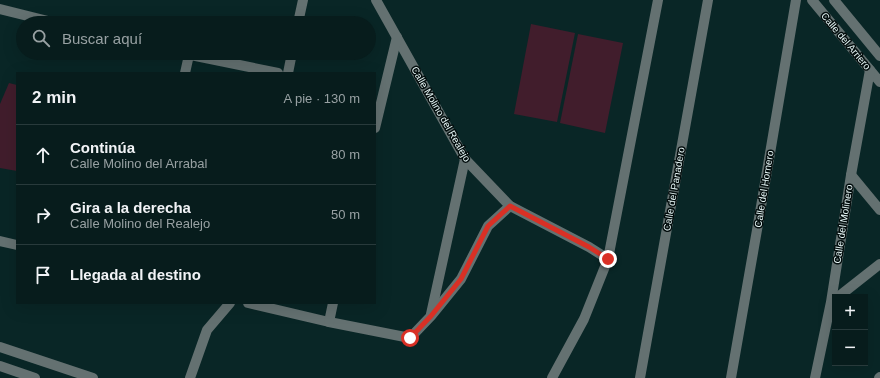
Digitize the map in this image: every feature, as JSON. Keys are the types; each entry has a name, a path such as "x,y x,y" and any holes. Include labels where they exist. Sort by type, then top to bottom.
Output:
{"street":[{"path":"300,16 303,0"},
{"name":"Calle Molino del Realejo","path":"376,0 465,159 510,206 589,247 608,259"},
{"path":"552,378 584,319 608,259 658,0"},
{"name":"Calle del Panadero","path":"640,378 708,0"},
{"name":"Calle del Hornero","path":"731,378 796,0"},
{"name":"Calle del Arriero","path":"812,0 880,82"},
{"name":"Calle del Arriero","path":"834,0 880,56"},
{"path":"0,10 26,16"},
{"path":"376,124 397,37"},
{"path":"185,60 185,72"},
{"path":"214,60 273,72"},
{"path":"288,72 291,60"},
{"name":"Calle del Molinero","path":"835,294 851,175 870,70"},
{"path":"431,316 465,159"},
{"path":"851,175 880,210"},
{"path":"252,304 329,322 410,338 431,316 461,279 488,226 510,206"},
{"path":"0,241 16,245"},
{"path":"841,294 880,264"},
{"path":"190,378 207,330 229,304"},
{"path":"329,322 333,304"},
{"name":"Calle del Molinero","path":"815,378 832,307"},
{"path":"0,346 92,378"},
{"path":"0,366 35,378"}],"shaded area":[{"path":"531,24 575,33 557,122 514,114"},
{"path":"578,34 623,43 605,133 560,123"},
{"path":"9,83 16,85 16,171 0,168 0,104"}],"route":[{"path":"410,338 431,316 461,279 488,226 510,206 589,247 608,259"}]}
